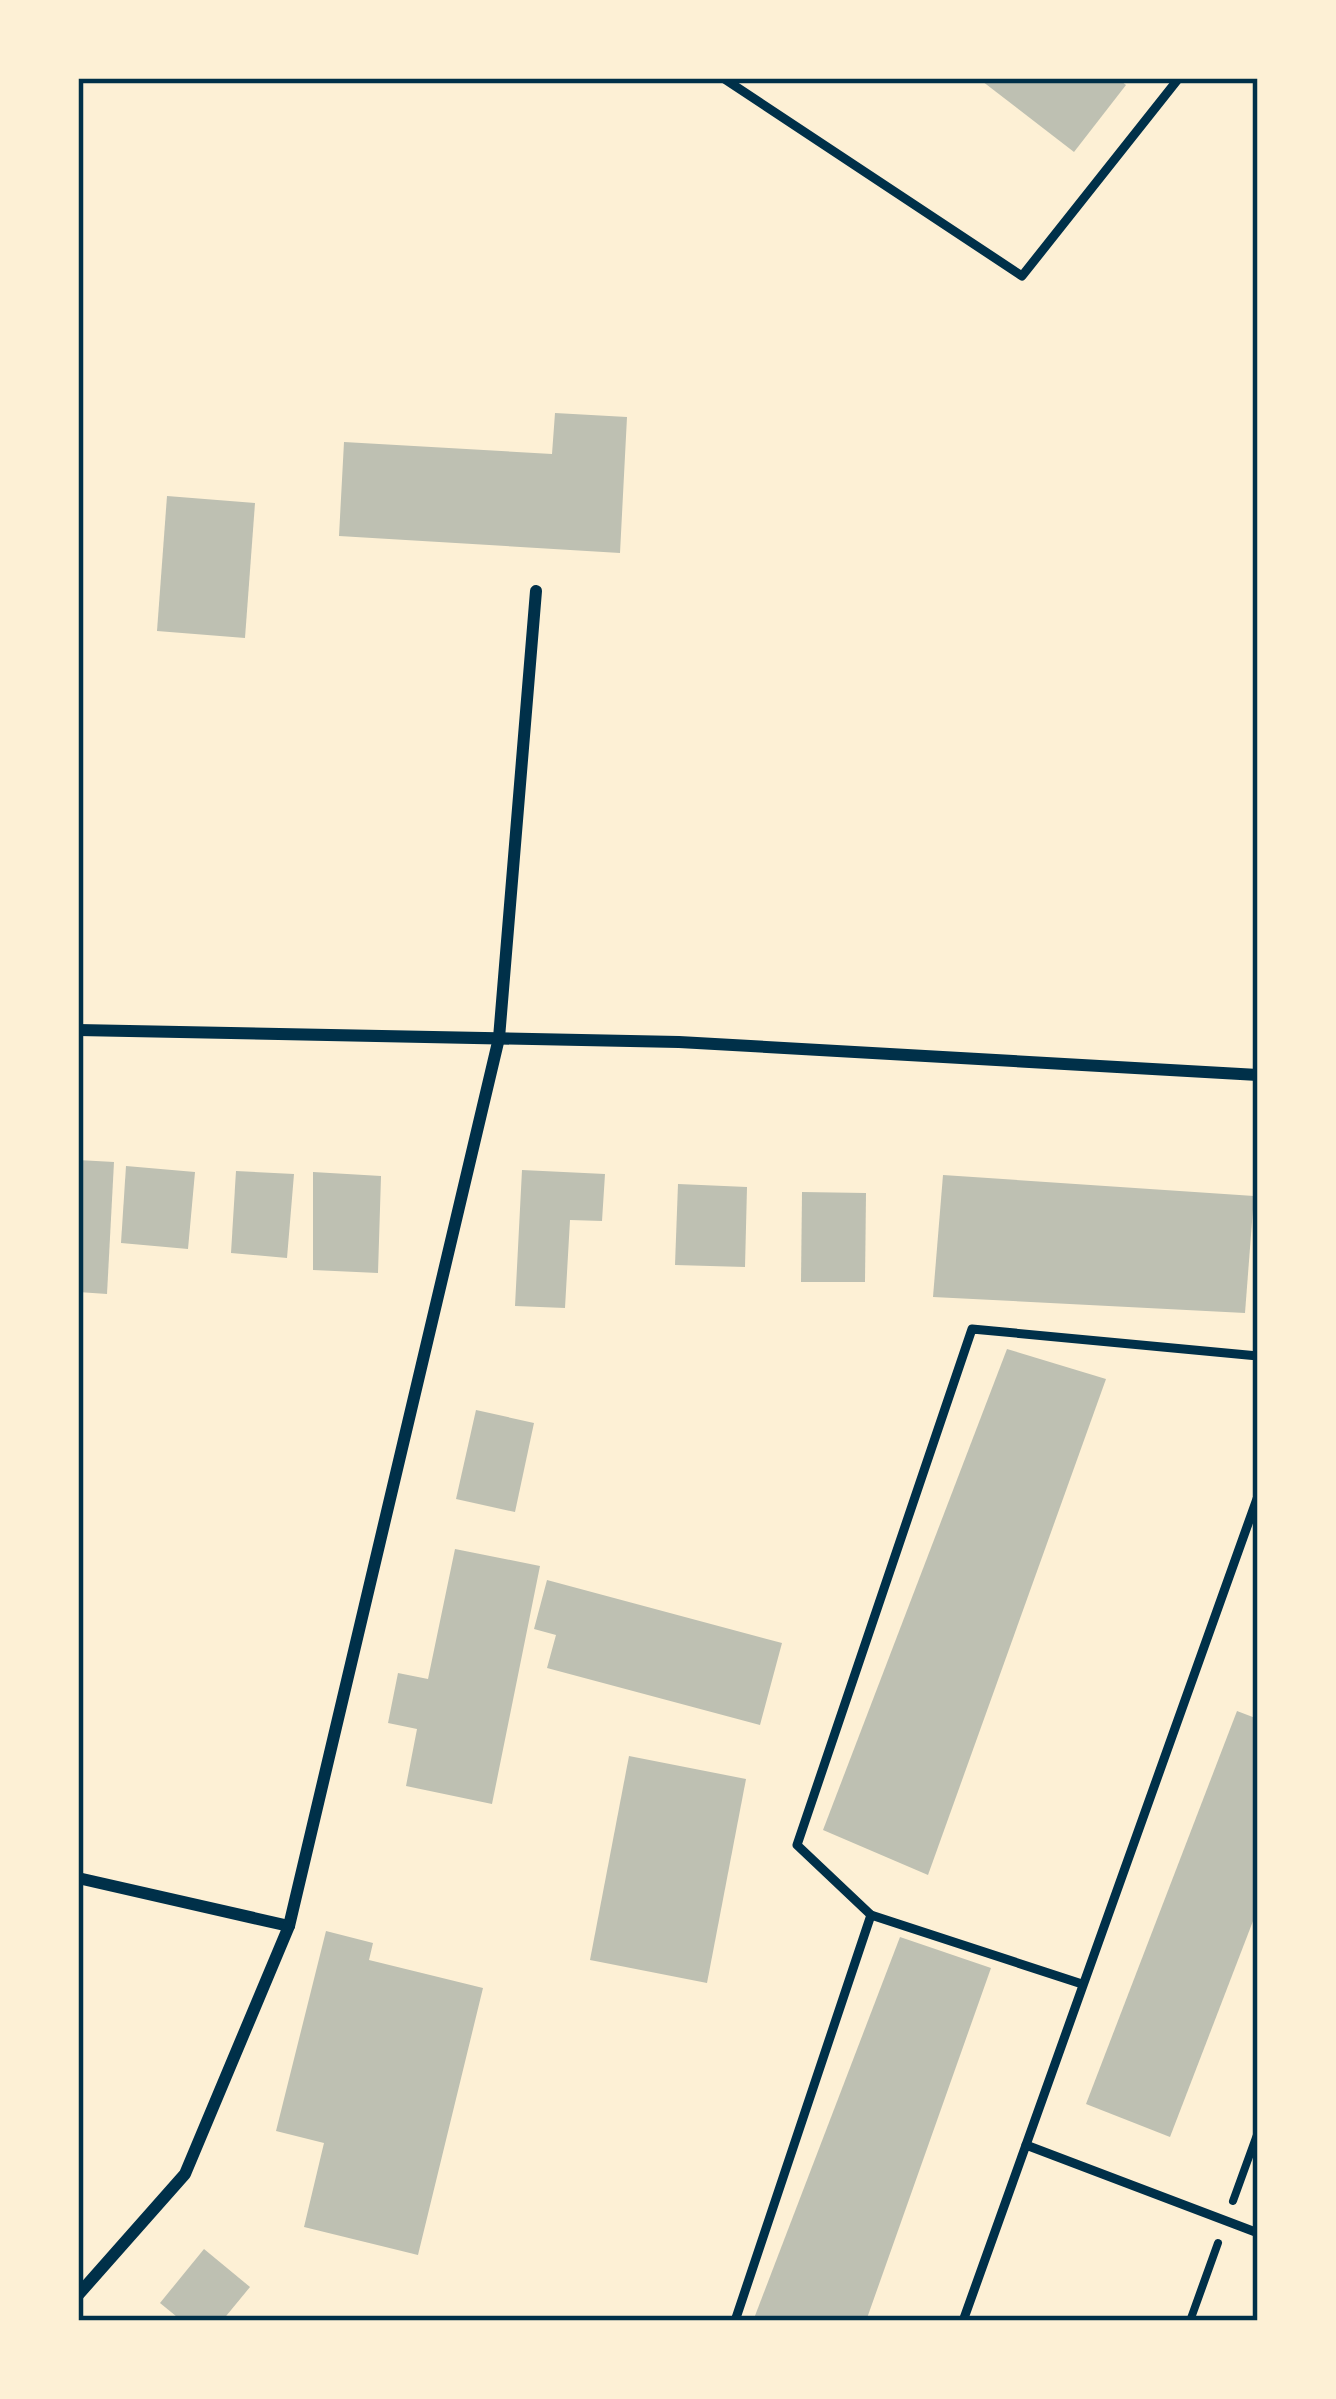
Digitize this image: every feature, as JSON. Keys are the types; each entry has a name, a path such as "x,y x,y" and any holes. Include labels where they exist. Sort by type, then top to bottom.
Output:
{"street":[{"path":"78,2296 185,2174 289,1926 499,1038 536,591"},
{"path":"78,1030 679,1042 1258,1075"},
{"path":"78,1878 289,1926"}],"lane":[{"path":"723,78 1022,276 1179,78"},
{"path":"1082,1984 871,1915 796,1845 972,1329 1258,1356"},
{"path":"963,2321 1258,1496"},
{"path":"735,2321 871,1915"},
{"path":"1026,2145 1258,2233"}],"building":[{"path":"978,78 1117,78 1126,85 1074,152"},
{"path":"555,413 627,417 620,553 339,536 344,442 552,454"},
{"path":"167,496 255,503 245,638 157,631"},
{"path":"78,1160 114,1162 107,1294 78,1292"},
{"path":"126,1166 195,1172 188,1249 121,1243"},
{"path":"522,1170 605,1174 602,1221 570,1220 565,1308 515,1306"},
{"path":"236,1171 294,1174 287,1258 231,1253"},
{"path":"313,1172 381,1176 378,1273 313,1270"},
{"path":"943,1175 1254,1196 1245,1313 933,1297"},
{"path":"678,1184 747,1187 745,1267 675,1265"},
{"path":"802,1192 866,1193 865,1282 801,1282"},
{"path":"1007,1349 1106,1379 928,1875 823,1830"},
{"path":"476,1410 534,1423 515,1512 456,1499"},
{"path":"455,1549 540,1566 492,1804 406,1786 417,1729 388,1723 398,1673 428,1679"},
{"path":"547,1580 782,1643 760,1725 547,1668 556,1635 534,1629"},
{"path":"1237,1711 1258,1719 1258,1908 1170,2137 1086,2104"},
{"path":"629,1756 746,1779 707,1983 590,1960"},
{"path":"326,1931 373,1943 369,1960 483,1988 418,2255 304,2227 324,2143 276,2131"},
{"path":"900,1937 991,1968 866,2321 753,2321"},
{"path":"204,2249 250,2287 222,2321 182,2321 160,2303"}]}
